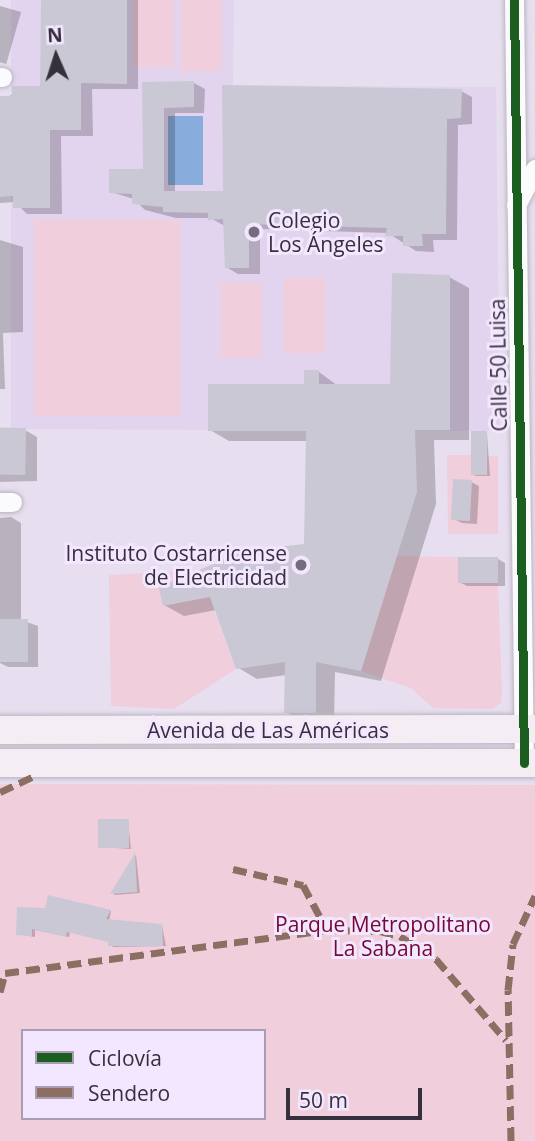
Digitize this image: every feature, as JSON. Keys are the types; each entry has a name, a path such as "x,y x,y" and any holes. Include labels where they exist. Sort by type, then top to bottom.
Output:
{"main road":[{"name":"Avenida de Las Américas","path":"0,730 529,729"},
{"name":"Avenida de Las Américas","path":"0,763 529,763"}],"street":[{"name":"Calle 50 Luisa","path":"514,0 515,207 529,763"},
{"path":"515,207 535,169"}],"shaded area":[{"name":"Colegio Los Ángeles","path":"11,0 234,0 233,85 496,87 500,431 11,429"}],"green space":[{"path":"133,0 174,0 174,67 133,67"},
{"path":"181,0 222,0 222,71 181,71"},
{"path":"34,220 180,220 180,416 34,416"},
{"path":"284,278 325,278 325,353 284,353"},
{"path":"221,283 262,283 262,358 221,358"},
{"path":"447,455 471,455 472,475 487,475 487,456 498,456 498,534 448,534"},
{"path":"397,556 458,557 458,583 498,583 502,693 501,703 493,709 433,708 411,688 361,671"},
{"path":"199,570 236,669 174,709 111,706 109,575"},
{"name":"Parque Metropolitano La Sabana","path":"0,784 535,785 535,1141 0,1141"}],"water":[{"path":"168,116 203,116 203,185 168,185"}],"building":[{"path":"41,0 127,0 127,84 81,83 81,130 50,130 50,208 13,208 13,196 0,197 0,96 12,96 12,86 40,86"},
{"path":"194,81 194,107 164,108 164,191 223,191 222,85 462,89 461,118 447,119 446,234 422,234 423,246 403,246 403,236 385,236 387,228 249,224 249,268 225,268 223,219 208,220 208,213 163,212 163,207 132,204 132,194 109,193 109,169 143,169 142,82"},
{"path":"392,273 450,275 450,430 415,430 417,492 361,671 316,662 316,713 284,713 285,662 236,669 210,597 163,606 158,584 202,576 199,570 244,551 304,544 306,431 208,431 208,384 304,384 304,370 319,370 319,384 390,384"},
{"path":"0,428 26,428 25,475 0,475"},
{"path":"471,431 487,431 487,475 471,475"},
{"path":"453,479 472,480 470,521 451,520"},
{"path":"458,557 498,557 498,583 458,583"},
{"path":"0,619 28,619 28,662 0,662"},
{"path":"98,819 129,819 129,848 98,848"},
{"path":"135,853 137,892 110,894"},
{"path":"48,895 111,910 106,919 162,924 163,946 108,946 108,942 67,932 66,937 32,929 32,936 16,935 17,907 45,908"}],"marked path":[{"path":"0,792 35,776"},
{"path":"233,869 303,885 327,930"},
{"path":"511,1141 508,990 513,944 535,896"},
{"path":"5,973 327,930 380,931 400,936 436,959 506,1040"},
{"path":"0,992 5,973"}],"cycle path":[{"path":"514,0 524,763"}],"place":[{"name":"Colegio Los Ángeles","path":"254,232"},
{"name":"Instituto Costarricense de Electricidad","path":"301,565"}]}
